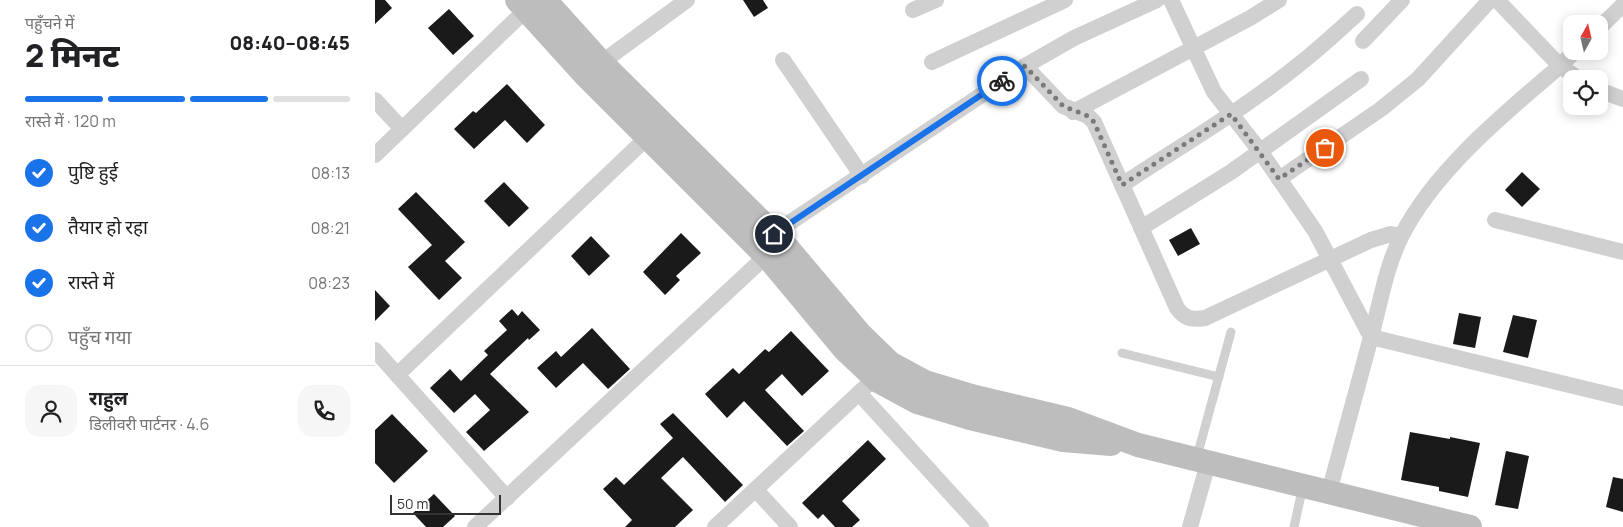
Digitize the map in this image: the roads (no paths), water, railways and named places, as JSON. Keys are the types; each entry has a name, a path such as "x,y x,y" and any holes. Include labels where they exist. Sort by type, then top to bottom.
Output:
{"street":[{"path":"593,68 687,0"},
{"path":"913,10 935,0"},
{"path":"932,62 1065,0"},
{"path":"475,527 507,498 765,245 862,176 1025,66 1074,38 1157,0"},
{"path":"1073,112 1250,18 1279,0"},
{"path":"1363,41 1402,0"},
{"path":"1279,179 1373,115 1418,80 1490,0"},
{"path":"1497,0 1566,70"},
{"path":"375,155 531,2 765,245 890,363 925,382 975,397 1068,419 1138,445 1470,527"},
{"path":"1176,2 1193,47 1214,92 1260,151 1315,231 1371,337 1623,398"},
{"path":"1608,19 1623,5"},
{"path":"1122,185 1231,114 1302,63 1357,14"},
{"path":"783,60 862,176"},
{"path":"1329,492 1371,337 1401,236 1425,201 1479,138 1566,60"},
{"path":"1025,66 1063,106 1073,112 1088,116 1094,122 1177,308 1183,316 1194,320 1205,318 1331,261 1381,236 1401,236"},
{"path":"1141,228 1201,192 1361,80"},
{"path":"1608,93 1623,99"},
{"path":"375,100 401,129"},
{"path":"397,375 655,131"},
{"path":"1495,220 1623,252"},
{"path":"765,245 845,350 867,385 981,527"},
{"path":"375,350 507,498"},
{"path":"867,385 970,418 1063,440 1138,445"},
{"path":"715,527 867,385"},
{"path":"1190,527 1202,461"},
{"path":"755,490 791,527"}],"lane":[{"path":"1202,461 1219,377 1231,332"},
{"path":"1123,353 1219,377"},
{"path":"1294,527 1303,486"}]}
